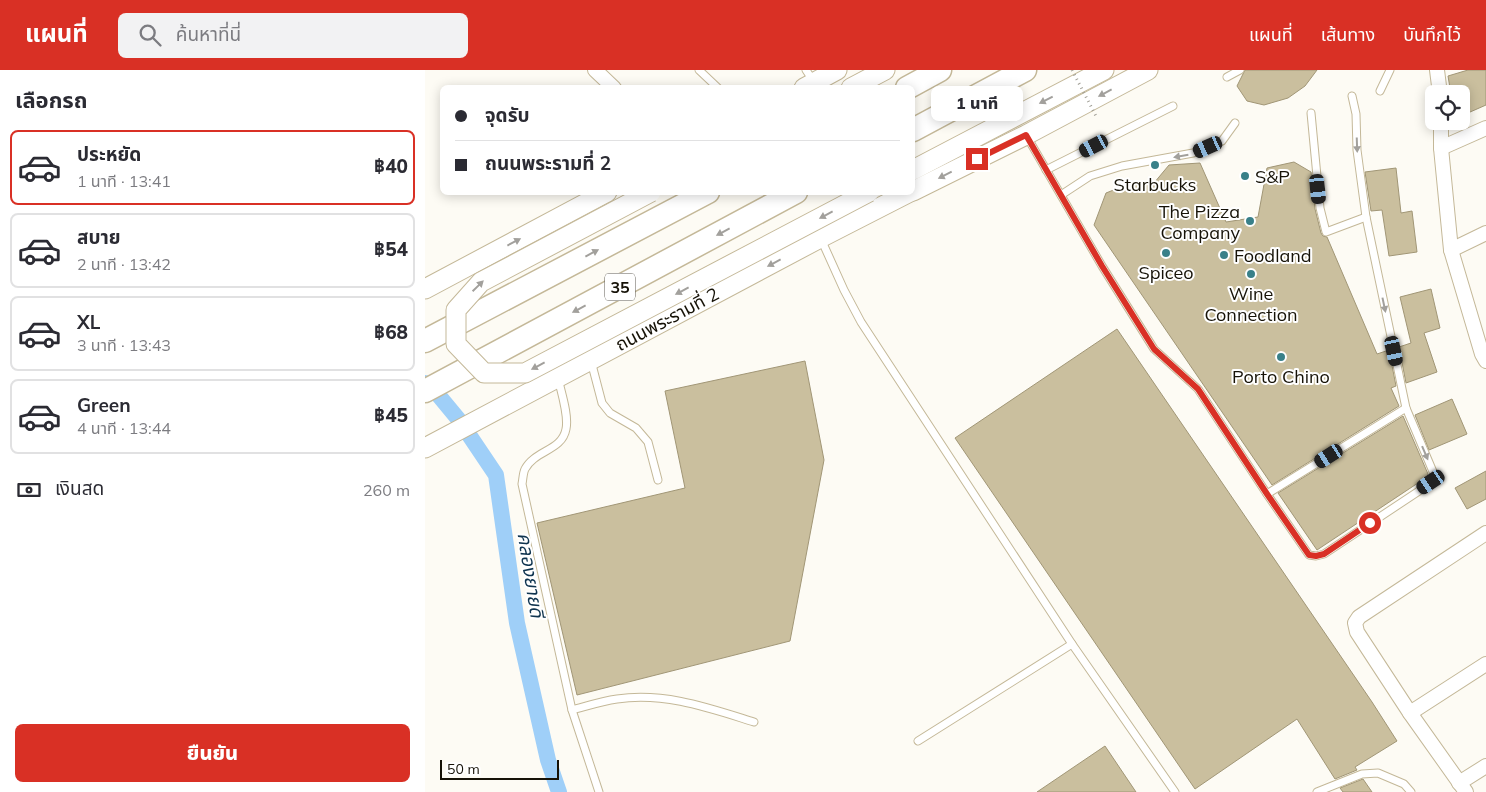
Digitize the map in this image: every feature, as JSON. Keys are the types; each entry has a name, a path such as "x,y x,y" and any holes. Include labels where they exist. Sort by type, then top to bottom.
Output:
{"highway":[{"path":"913,85 941,70"},
{"path":"915,129 1025,70"},
{"name":"35","path":"425,341 701,195"},
{"name":"35","path":"432,388 790,195"}],"main road":[{"path":"808,80 837,70"},
{"path":"857,85 885,70"},
{"path":"915,169 1104,70"},
{"name":"ถนนพระรามที่ 2","path":"915,190 1026,135 1148,70"},
{"path":"425,289 601,195"},
{"path":"645,195 481,282 456,310 457,344 484,373 525,373 863,195"},
{"name":"ถนนพระรามที่ 2","path":"425,448 905,195"}],"street":[{"path":"595,70 611,85"},
{"path":"1437,70 1438,85"},
{"path":"1441,148 1486,128"},
{"path":"1441,130 1451,250 1485,356"},
{"path":"1451,250 1486,232"},
{"path":"1486,533 1359,617 1355,623 1357,632 1410,713 1463,787 1486,766"},
{"path":"1410,713 1486,664"}],"lane":[{"path":"699,70 715,85"},
{"path":"1227,77 1240,70"},
{"path":"1380,91 1390,70"},
{"path":"1026,135 1102,266 1154,349 1198,389 1309,555 1316,556 1324,554 1431,482 1434,474 1406,408 1366,217 1357,150 1356,114 1352,96"},
{"path":"1046,170 1173,106"},
{"path":"1311,112 1320,208 1326,232 1366,217"},
{"path":"1061,196 1091,176 1122,166 1193,153 1222,141 1235,123"},
{"path":"821,238 844,290 861,322 1073,644 1175,792"},
{"path":"591,360 602,403 610,413 636,428 648,442 657,480"},
{"path":"558,378 566,419 566,429 562,440 532,460 524,470 522,484 572,710 599,792"},
{"path":"1267,494 1406,408"},
{"path":"918,741 1073,644"},
{"path":"572,710 617,699 645,697 673,699 754,722"},
{"path":"1317,792 1362,774 1378,772 1404,784 1411,792"}],"path":[{"path":"1072,70 1096,116"}],"building":[{"path":"1245,70 1317,70 1305,86 1288,98 1264,105 1247,101 1237,86"},
{"path":"1468,70 1486,70 1486,105 1470,112 1470,85 1450,85 1448,76"},
{"name":"Porto Chino","path":"1294,162 1311,172 1315,209 1321,233 1327,237 1377,354 1389,350 1396,386 1391,388 1399,406 1272,485 1094,225 1106,193 1134,182 1154,183 1169,165 1200,163 1226,222 1258,217 1267,168"},
{"path":"1396,168 1401,213 1412,211 1417,252 1389,256 1382,210 1371,211 1365,172"},
{"path":"1431,289 1440,328 1424,333 1437,372 1406,383 1399,347 1411,343 1400,297"},
{"path":"1117,329 1397,741 1355,767 1357,770 1335,779 1297,719 1195,789 955,438"},
{"path":"805,361 824,460 790,641 577,695 537,523 685,488 665,391"},
{"path":"1452,399 1467,434 1429,450 1415,415"},
{"path":"1403,416 1428,474 1427,477 1317,550 1278,493"},
{"path":"1486,471 1486,499 1467,509 1455,488"},
{"path":"1105,746 1136,792 1037,792"},
{"path":"1363,779 1372,792 1343,792 1340,788"}],"waterway":[{"name":"คลองยายดี","path":"425,383 435,391 459,420 496,475 517,623 548,760 559,792"}],"place":[{"name":"Starbucks","path":"1155,165"},
{"name":"S&P","path":"1245,176"},
{"name":"The Pizza Company","path":"1250,221"},
{"name":"Spiceo","path":"1166,253"},
{"name":"Foodland","path":"1224,255"},
{"name":"Wine Connection","path":"1251,274"},
{"name":"Porto Chino","path":"1281,357"}],"route":[{"path":"977,159 1026,135 1102,266 1154,349 1198,389 1309,555 1324,554 1370,523"}]}
